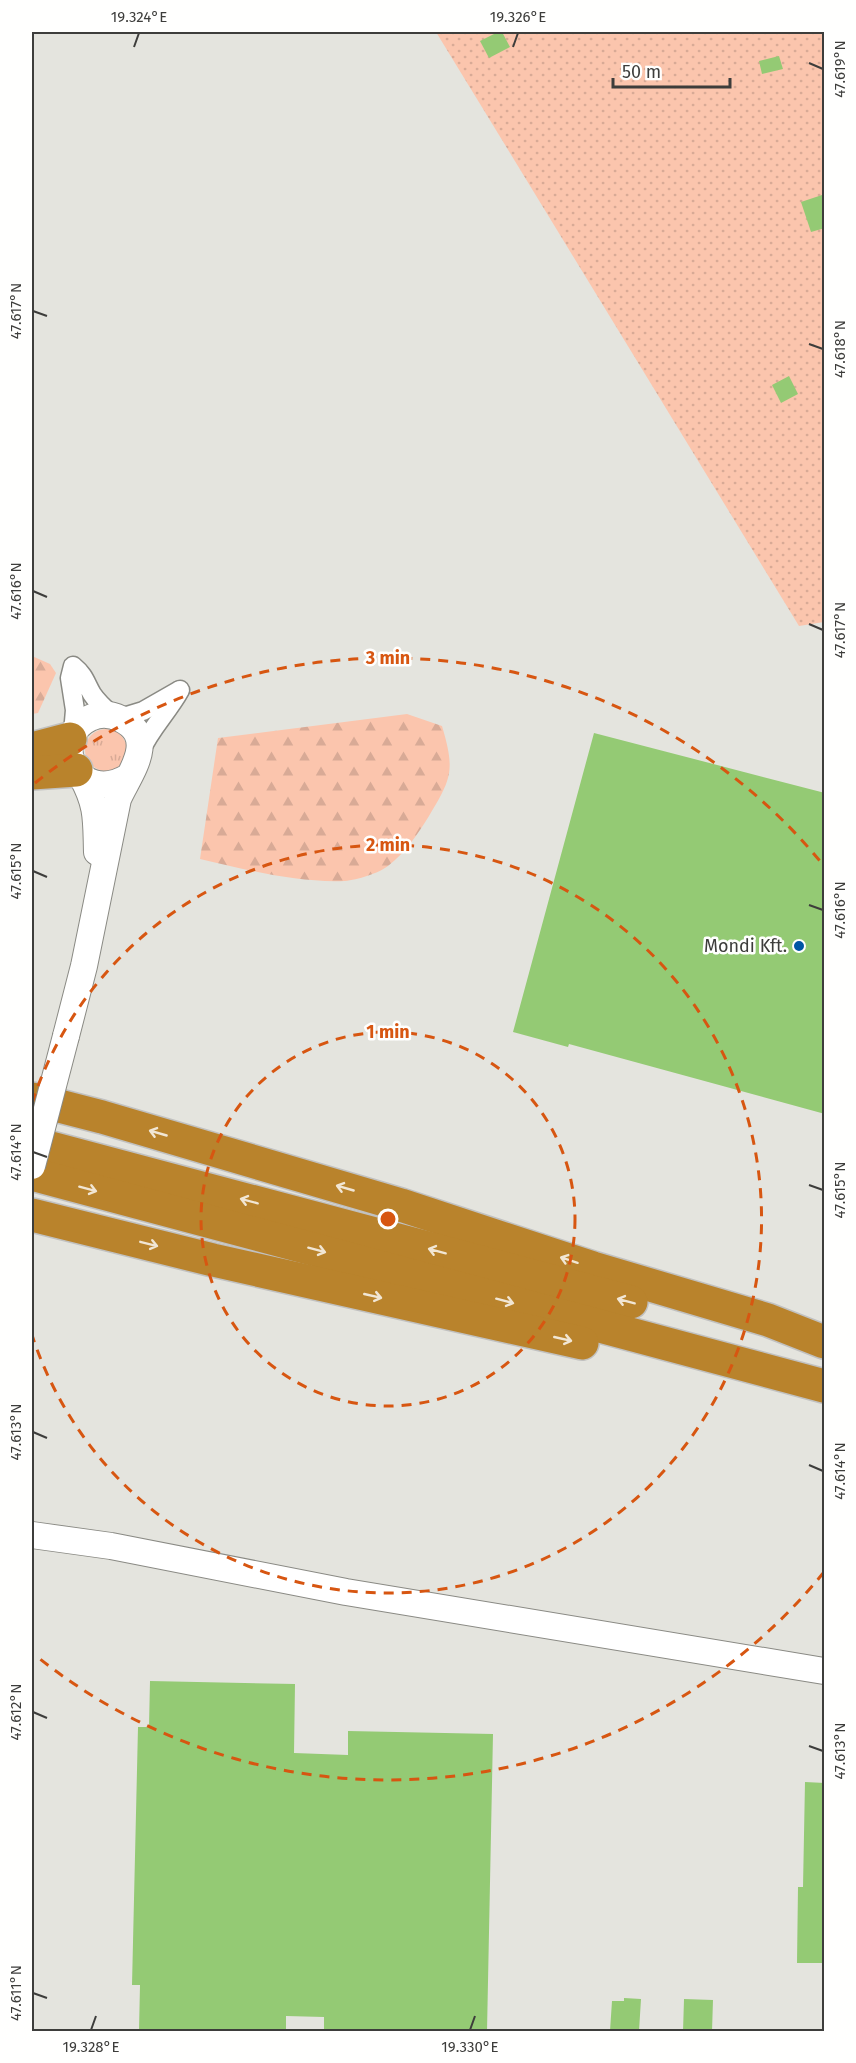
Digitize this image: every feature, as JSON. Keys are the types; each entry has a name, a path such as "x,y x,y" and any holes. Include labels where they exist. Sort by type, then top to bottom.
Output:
{"highway":[{"path":"32,749 75,755"},
{"path":"32,773 75,755"},
{"path":"32,1091 102,1117"},
{"path":"32,1099 102,1117 401,1205 592,1268 768,1320 825,1342"},
{"path":"32,1143 825,1353"},
{"path":"32,1174 825,1386"},
{"path":"32,1215 213,1260 767,1386 825,1394"}],"street":[{"path":"97,897 95,806 75,755 75,710 70,678 73,666 84,674 99,704 126,722 135,732 140,752"},
{"path":"32,1166 84,966 118,799 147,738 180,690 143,711 116,717 94,716 86,720 75,755"},
{"path":"75,755 93,783 105,785 117,783 128,777"},
{"path":"32,1524 111,1546"},
{"path":"32,1535 111,1546 346,1592 825,1671"}],"green space":[{"path":"436,32 824,32 824,622 799,626"},
{"path":"32,656 50,664 56,673 38,713 32,714"},
{"path":"407,714 442,726 449,753 449,773 443,792 420,830 406,849 384,869 356,879 327,881 272,875 200,859 218,738"},
{"path":"106,729 114,730 121,735 126,742 126,758 121,765 114,770 106,771 98,770 91,765 86,758 85,750 86,742 91,735 98,730"}],"building":[{"path":"502,32 510,47 489,58 480,41"},
{"path":"779,56 783,69 762,74 759,61"},
{"path":"825,194 825,228 811,232 801,202"},
{"path":"789,376 798,394 781,403 772,385"},
{"path":"594,733 825,793 825,1114 569,1044 568,1047 513,1032"},
{"path":"150,1681 295,1684 294,1753 348,1755 348,1731 493,1734 487,2031 324,2031 324,2017 286,2016 286,2031 139,2031 140,1985 132,1985 138,1727 149,1727"},
{"path":"805,1782 825,1783 825,1963 797,1963 798,1887 803,1887"},
{"path":"624,1998 641,1999 639,2031 610,2031 612,2001 624,2001"},
{"path":"684,1999 713,2000 712,2031 683,2031"}],"place":[{"name":"Mondi Kft.","path":"799,946"}]}
